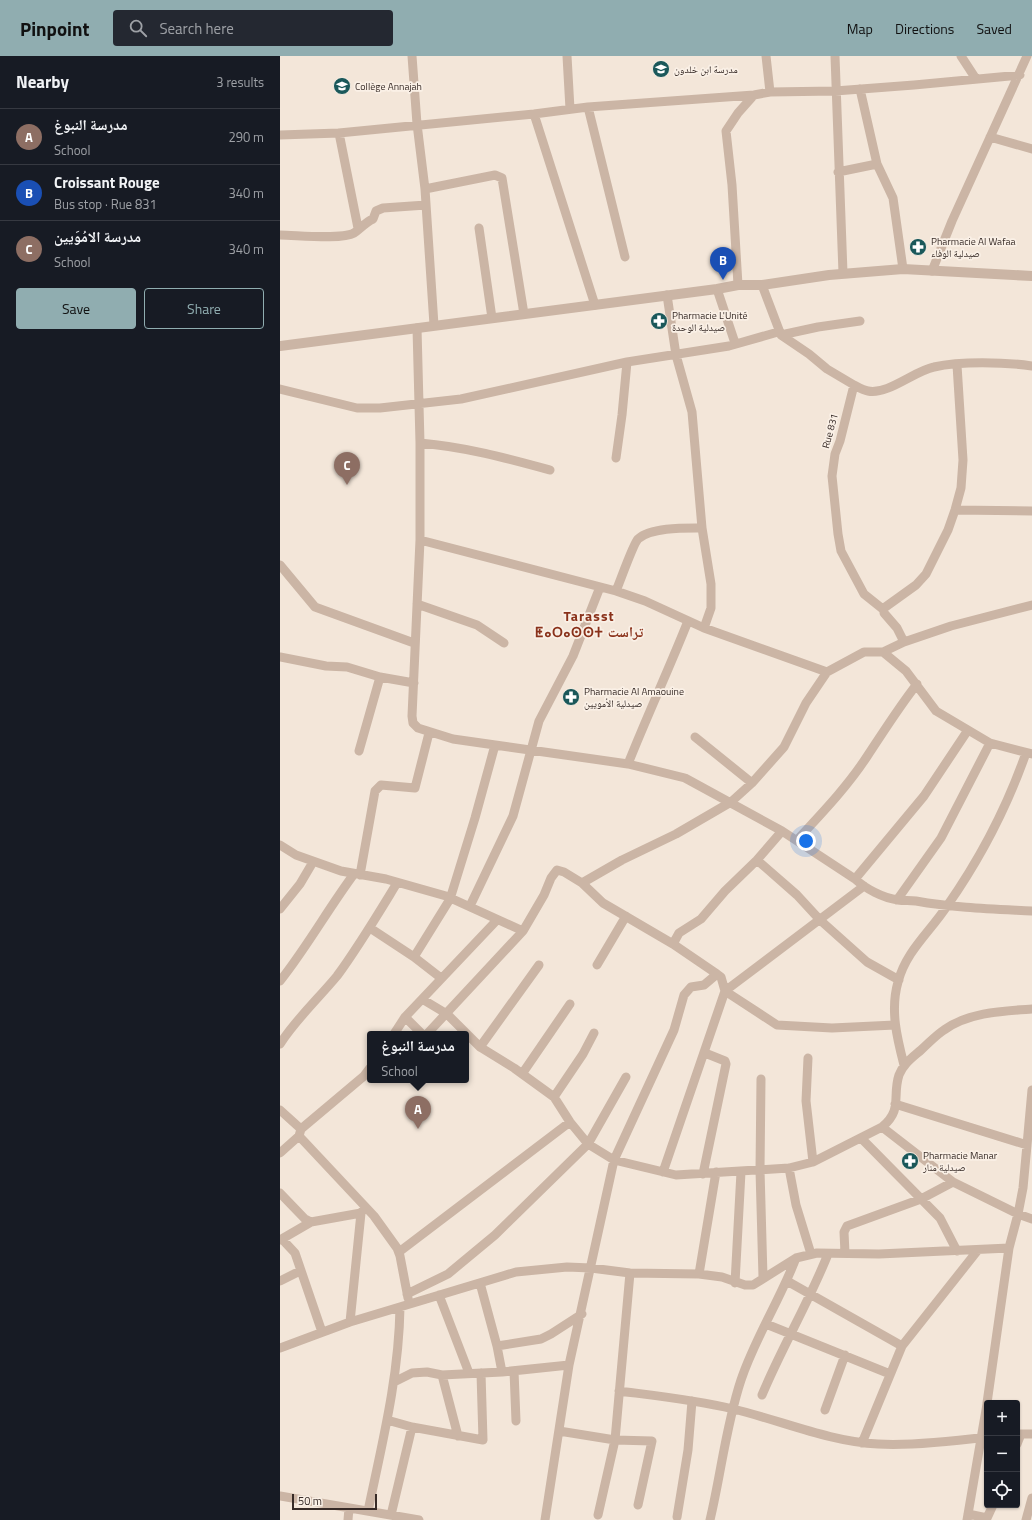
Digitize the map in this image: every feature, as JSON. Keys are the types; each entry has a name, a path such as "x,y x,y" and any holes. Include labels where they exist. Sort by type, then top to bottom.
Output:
{"street":[{"path":"412,56 417,124 425,189 434,325"},
{"path":"568,56 570,109"},
{"path":"766,56 770,92"},
{"path":"834,56 843,273"},
{"path":"961,56 976,79"},
{"path":"932,271 990,136 1020,75 1027,56"},
{"path":"280,136 339,133 417,124 534,114 588,107 754,95 770,92 835,91 1020,75"},
{"path":"860,89 877,164 893,198 903,269"},
{"path":"738,285 732,185 726,131 738,113 754,95"},
{"path":"588,107 624,257"},
{"path":"534,114 595,305"},
{"path":"339,133 358,228"},
{"path":"990,136 1032,150"},
{"path":"838,172 877,164"},
{"path":"425,189 495,175 502,178 524,314"},
{"path":"280,235 343,236 354,233 358,228 373,218 376,211 383,208 426,205"},
{"path":"479,228 492,318"},
{"path":"280,346 738,285 762,285 843,273 903,269 1032,276"},
{"path":"762,285 779,334 809,354 827,369 854,385 869,391 886,390 919,372 934,367 989,363 1032,366"},
{"path":"717,289 736,343"},
{"path":"667,295 676,355 692,412 702,528 711,584 711,608 704,628"},
{"path":"280,389 357,408 380,408 461,399 627,362 729,346 736,343 779,334 860,321"},
{"path":"417,328 420,443 420,540 414,644 413,723 418,728 429,733 454,739 628,764 685,778 731,802 797,840 864,886 897,900 947,907 1032,912"},
{"path":"616,458 627,362"},
{"path":"884,610 884,608 916,585 926,574 948,530 955,510 961,488 963,460 957,365"},
{"name":"Rue 831","path":"854,385 834,461 832,476 841,551 864,594 884,610 897,628 904,642"},
{"path":"420,443 457,446 550,470"},
{"path":"955,510 1032,511"},
{"path":"616,591 638,539 648,534 666,530 702,528"},
{"path":"420,540 616,591 645,601 704,628 827,672"},
{"path":"280,565 315,607 414,644"},
{"path":"470,906 513,816 539,721 573,656 600,587"},
{"path":"417,604 477,625 504,644"},
{"path":"582,884 622,860 676,834 731,802 752,783 778,754 789,739 806,703 827,672 864,652 883,652 904,642 951,626 1032,605"},
{"path":"628,764 688,621"},
{"path":"883,652 906,670 936,711 990,743 1029,753 1013,789 987,840 947,907 917,943 904,964 895,1001 896,1025 904,1065"},
{"path":"280,657 326,666 347,667 380,677 414,683"},
{"path":"359,751 380,677"},
{"path":"797,840 842,790 868,756 897,709 917,684"},
{"path":"855,879 924,796 968,730"},
{"path":"280,981 317,929 332,903 357,874 375,791 381,785 415,788 429,733"},
{"path":"695,737 752,783"},
{"path":"897,900 940,838 990,743"},
{"path":"414,957 450,899 476,818 495,745"},
{"path":"673,944 679,933 701,918 725,891 758,860 782,831"},
{"path":"280,846 313,862 446,896 524,932"},
{"path":"758,860 798,895 820,920 868,962 899,980"},
{"path":"280,910 300,884 313,862"},
{"path":"430,1031 524,932 544,895 551,878 557,870 564,872 582,884 603,903 673,944 721,977 725,991 663,1172"},
{"path":"280,1044 295,1022 337,975 370,928 397,883"},
{"path":"725,991 864,886"},
{"path":"597,964 626,916"},
{"path":"396,1031 404,1017 497,920"},
{"path":"370,928 414,957 441,978"},
{"path":"480,1047 539,965"},
{"path":"545,1520 569,1366 582,1314 590,1268 614,1160 674,1030 684,995 691,987 704,985 717,974"},
{"path":"725,991 771,1022 784,1026 832,1028 896,1025"},
{"path":"422,999 447,1014 464,1031"},
{"path":"522,1074 570,1004"},
{"path":"469,1036 480,1047 554,1097 570,1122 588,1144 614,1160 676,1175 703,1174 789,1168 813,1162 861,1138 882,1127 891,1120 899,1075 904,1065 943,1030 970,1018 992,1013 1032,1009"},
{"path":"404,1017 419,1031"},
{"path":"554,1097 583,1054 594,1033"},
{"path":"703,1174 726,1064 725,1061 705,1053"},
{"path":"808,1058 806,1101 813,1162"},
{"path":"280,1153 300,1132 367,1072"},
{"path":"407,1294 448,1274 472,1255 495,1235 588,1144 626,1077"},
{"path":"761,1079 760,1170 764,1278"},
{"path":"987,1400 1009,1248 1023,1188 1032,1090"},
{"path":"895,1104 1027,1145"},
{"path":"280,1110 300,1132 363,1210 374,1216 399,1252 409,1304"},
{"path":"399,1252 570,1122"},
{"path":"882,1127 953,1182 1018,1214 1032,1219"},
{"path":"861,1138 940,1218 957,1251"},
{"path":"789,1168 796,1205 811,1254"},
{"path":"699,1274 716,1172"},
{"path":"735,1284 741,1172"},
{"path":"844,1254 844,1232 847,1226 920,1199 953,1182"},
{"path":"280,1193 305,1219 311,1222"},
{"path":"322,1332 295,1254 281,1239 311,1222 363,1210"},
{"path":"350,1322 363,1210"},
{"path":"280,1348 350,1322 516,1272 542,1269 590,1268 630,1273 699,1274 722,1278 735,1284 753,1285 796,1258 811,1254 957,1251 1009,1248"},
{"path":"862,1443 902,1346 978,1250"},
{"path":"762,1395 828,1254"},
{"path":"710,1520 733,1409 747,1362 787,1281 796,1258"},
{"path":"280,1281 300,1271"},
{"path":"598,1515 615,1440 630,1273"},
{"path":"787,1281 902,1346"},
{"path":"480,1283 497,1346 502,1372"},
{"path":"439,1294 469,1373"},
{"path":"368,1511 394,1382 399,1337 400,1307"},
{"path":"497,1346 541,1339 555,1332 582,1314"},
{"path":"766,1324 890,1374"},
{"path":"824,1410 844,1355"},
{"path":"394,1382 412,1373 427,1372 442,1375 502,1372 569,1366"},
{"path":"514,1371 516,1421"},
{"path":"387,1420 412,1427 481,1440 484,1438 482,1373"},
{"path":"442,1375 458,1436"},
{"path":"620,1391 692,1400 733,1409 862,1443 897,1444 984,1437"},
{"path":"677,1517 688,1450 692,1400"},
{"path":"391,1515 412,1427"},
{"path":"559,1431 615,1440 652,1441 638,1505"},
{"path":"1020,1434 1032,1434"},
{"path":"984,1441 967,1517 987,1518 992,1508"},
{"path":"280,1496 419,1520"},
{"path":"1026,1520 1032,1498"},
{"path":"348,1520 349,1508"}],"place":[{"name":"مدرسة ابن خلدون","path":"661,69"},
{"name":"Collège Annajah","path":"342,86"},
{"name":"Pharmacie Al Wafaa صيدلية الوفاء","path":"918,247"},
{"name":"Croissant Rouge","path":"723,280"},
{"name":"Pharmacie L'Unité صيدلية الوحدة","path":"659,321"},
{"name":"مدرسة الامُوَيين","path":"347,485"},
{"name":"Pharmacie Al Amaouine صيدلية الأمويين","path":"571,697"},
{"name":"مدرسة النبوغ","path":"418,1129"},
{"name":"Pharmacie Manar صيدلية منار","path":"910,1161"}],"district":[{"name":"Tarasst ⵟⴰⵔⴰⵙⵙⵜ تراست","path":"589,624"}]}
